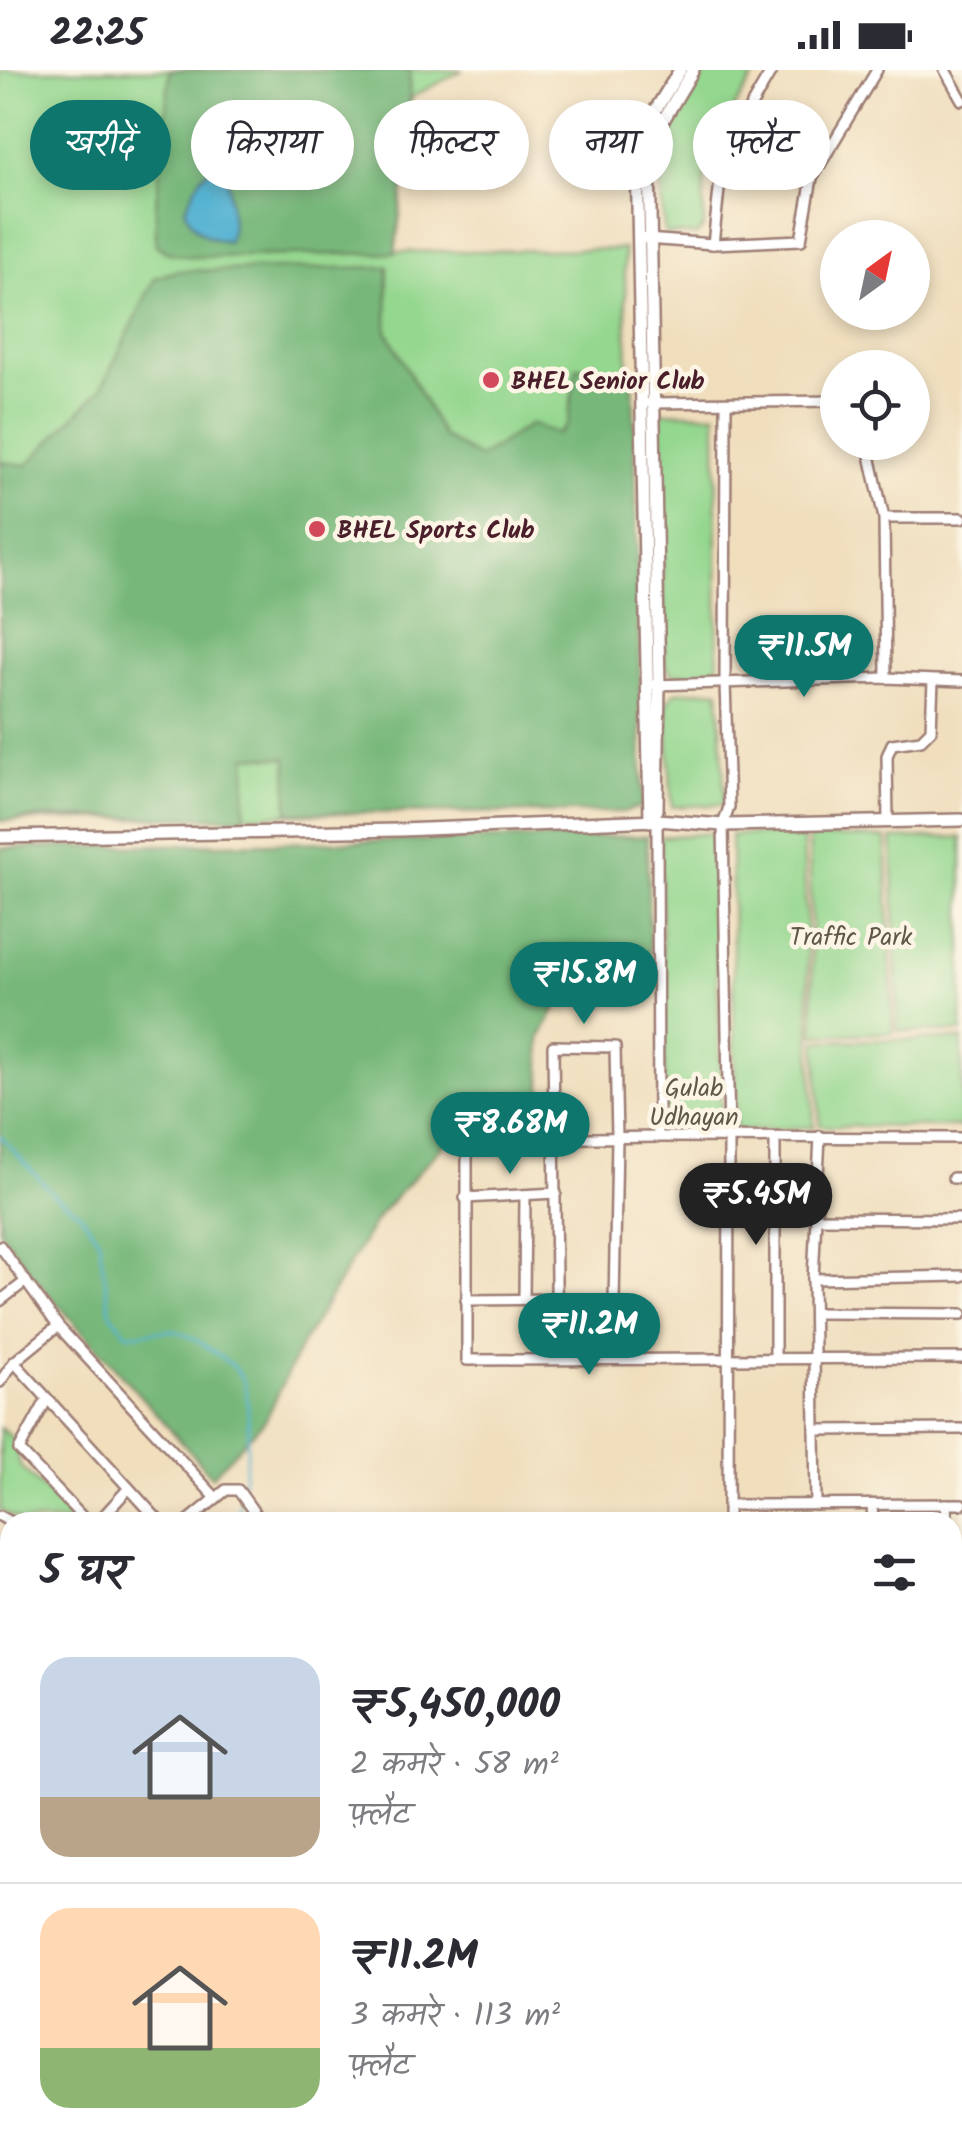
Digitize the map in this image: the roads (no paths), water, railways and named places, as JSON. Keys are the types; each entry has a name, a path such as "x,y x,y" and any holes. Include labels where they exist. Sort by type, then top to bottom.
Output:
{"main road":[{"path":"653,820 645,239 637,155 650,119 680,70"},
{"path":"645,239 650,157 661,124 694,70"},
{"path":"0,837 400,830 653,820 723,824 962,820"}],"street":[{"path":"713,244 723,154 772,70"},
{"path":"645,239 713,244 800,240 812,178 877,70"},
{"path":"945,70 962,100"},
{"path":"648,403 820,401"},
{"path":"726,403 725,683 729,806 723,824 729,1137 729,1512"},
{"path":"871,460 884,518 886,678"},
{"path":"884,518 962,518"},
{"path":"653,685 886,678 962,680"},
{"path":"888,822 887,756 892,744 920,740 932,730 933,680"},
{"path":"653,820 658,1136"},
{"path":"557,1358 554,1046 615,1047 614,1359"},
{"path":"962,1138 658,1136 467,1140 466,1198 467,1360 962,1358"},
{"path":"816,1505 813,1279 820,1136"},
{"path":"774,1358 775,1139"},
{"path":"466,1198 556,1194"},
{"path":"524,1299 525,1196"},
{"path":"815,1218 962,1219"},
{"path":"0,1246 58,1326 215,1497"},
{"path":"813,1279 962,1276"},
{"path":"0,1301 26,1282"},
{"path":"466,1300 556,1299"},
{"path":"814,1313 962,1314"},
{"path":"0,1382 14,1362 58,1326"},
{"path":"14,1362 150,1512"},
{"path":"46,1401 19,1450 78,1512"},
{"path":"815,1430 962,1429"},
{"path":"107,1512 128,1489"},
{"path":"198,1512 226,1490 238,1490 254,1512"},
{"path":"946,1504 946,1512"},
{"path":"729,1505 962,1504"},
{"path":"872,1506 872,1512"}],"water":[{"path":"194,190 229,190 232,227 228,242 201,233 185,209"}],"waterway":[{"path":"0,1136 54,1195 81,1214 99,1240 110,1312 127,1334 181,1334 212,1350 238,1372 245,1389 248,1416 242,1488"},
{"path":"238,1512 240,1500"}],"place":[{"name":"BHEL Senior Club","path":"491,380"},
{"name":"BHEL Sports Club","path":"317,529"}],"park label":[{"name":"Traffic Park","path":"851,936"},
{"name":"Gulab Udhayan","path":"694,1102"}]}
